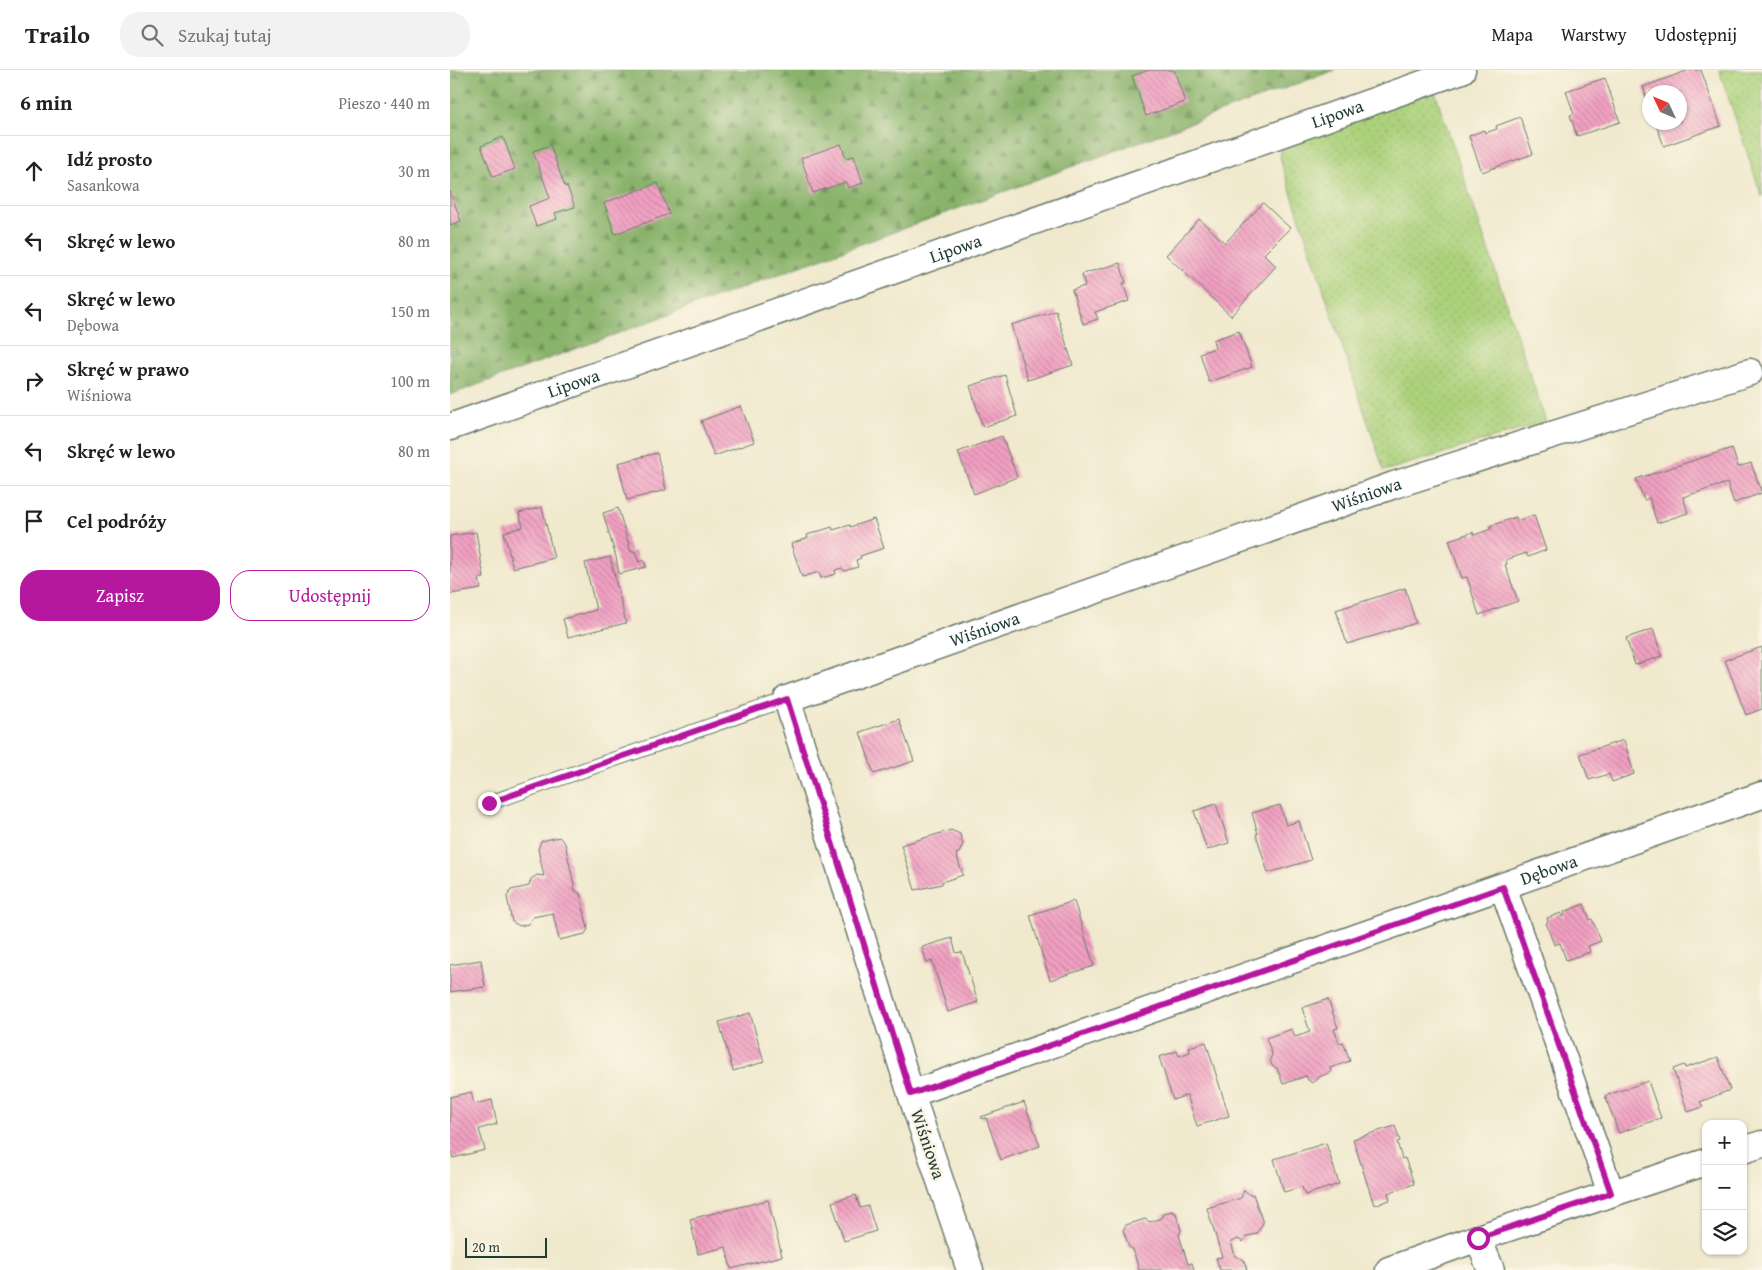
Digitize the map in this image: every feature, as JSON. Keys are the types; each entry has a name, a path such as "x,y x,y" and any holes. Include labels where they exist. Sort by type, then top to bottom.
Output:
{"street":[{"name":"Lipowa","path":"450,427 1462,70"},
{"name":"Wiśniowa","path":"970,1270 911,1094 787,699 1394,485 1750,372"},
{"name":"Dębowa","path":"911,1094 1762,795"},
{"path":"1503,887 1611,1193"},
{"path":"1747,1149 1762,1144"},
{"path":"1389,1270 1478,1238 1702,1163"},
{"path":"1478,1238 1491,1270"}],"lane":[{"path":"489,803 787,699"}],"green space":[{"path":"450,70 1335,70 450,395"},
{"path":"1719,70 1762,70 1762,197"},
{"path":"1434,89 1546,422 1384,471 1281,162 1279,145"}],"building":[{"path":"1149,70 1174,70 1185,102 1146,116 1132,76"},
{"path":"1689,70 1701,70 1721,126 1664,146 1658,130 1687,130 1687,85 1648,85"},
{"path":"1605,78 1620,122 1577,136 1570,115 1574,114 1566,91"},
{"path":"1520,117 1533,154 1482,172 1469,136 1484,130 1485,133 1497,129 1496,126"},
{"path":"503,137 515,169 493,177 481,146"},
{"path":"841,144 846,158 854,156 863,183 848,188 846,182 813,193 801,158"},
{"path":"550,145 565,187 567,186 575,207 555,213 557,219 536,226 529,206 550,198 533,151"},
{"path":"658,183 669,214 615,234 604,203"},
{"path":"450,191 461,221 450,225"},
{"path":"1263,203 1290,228 1264,254 1276,266 1231,316 1166,255 1199,219 1225,243"},
{"path":"1120,263 1126,283 1123,283 1129,301 1095,312 1098,319 1083,324 1072,290 1085,286 1082,274"},
{"path":"1056,311 1073,365 1028,380 1011,325"},
{"path":"1239,331 1252,367 1209,382 1200,353 1215,348 1213,340"},
{"path":"1005,375 1017,416 983,427 970,386"},
{"path":"741,406 754,442 714,456 701,421"},
{"path":"1002,436 1017,477 974,494 958,452"},
{"path":"1732,448 1738,467 1751,463 1762,493 1734,503 1727,483 1683,497 1688,513 1657,523 1649,498 1644,500 1636,479"},
{"path":"657,453 666,490 627,500 618,463"},
{"path":"542,507 554,558 513,568 504,532 523,527 519,513"},
{"path":"618,508 631,552 635,551 639,562 644,560 646,567 619,574 603,513"},
{"path":"1534,515 1546,550 1528,557 1526,553 1506,560 1507,564 1505,565 1518,601 1479,615 1467,577 1462,578 1449,540 1473,532 1474,535 1491,529 1490,526 1516,517 1517,521"},
{"path":"874,519 884,548 860,556 861,558 856,560 858,567 844,571 842,568 835,570 836,574 821,578 819,572 802,577 791,544 808,538 807,535 832,527 833,530 850,525 850,527"},
{"path":"476,532 484,578 479,578 481,589 450,594 450,536"},
{"path":"610,557 626,623 568,637 563,619 596,610 585,563"},
{"path":"1405,588 1416,623 1347,644 1336,610"},
{"path":"1653,629 1662,656 1635,665 1626,638"},
{"path":"1762,647 1762,709 1746,715 1725,660"},
{"path":"899,719 914,761 874,774 860,732"},
{"path":"1624,740 1634,774 1612,782 1609,774 1589,780 1580,754"},
{"path":"1216,804 1229,843 1207,850 1194,811"},
{"path":"1280,805 1286,825 1299,821 1311,860 1268,873 1256,834 1258,834 1252,813"},
{"path":"951,830 960,834 963,844 959,853 956,854 963,875 942,882 942,884 915,890 901,845"},
{"path":"559,837 565,843 575,890 580,893 588,929 585,934 559,940 553,913 533,917 528,924 520,926 512,922 507,897 511,890 529,886 531,879 537,875 544,876 538,849 541,841"},
{"path":"1074,901 1094,966 1050,980 1030,915"},
{"path":"1584,904 1601,941 1588,946 1590,952 1566,960 1560,943 1554,945 1546,923 1548,922 1547,918 1561,913 1562,917 1565,916 1564,912"},
{"path":"952,938 956,953 962,952 978,1002 948,1012 932,961 927,963 922,947"},
{"path":"481,960 485,987 450,992 450,965"},
{"path":"1328,999 1338,1028 1334,1029 1339,1043 1343,1042 1350,1061 1330,1068 1331,1072 1319,1077 1312,1083 1306,1076 1283,1084 1277,1068 1272,1066 1270,1060 1272,1054 1266,1038 1292,1029 1295,1037 1310,1032 1302,1008"},
{"path":"750,1013 764,1062 733,1071 719,1022"},
{"path":"1206,1042 1229,1116 1197,1126 1187,1095 1173,1100 1159,1057 1177,1051 1179,1056 1190,1052 1189,1047"},
{"path":"1718,1057 1730,1090 1700,1102 1703,1107 1688,1112 1673,1069 1684,1065 1685,1068"},
{"path":"1648,1081 1661,1118 1619,1133 1605,1096"},
{"path":"471,1092 474,1104 492,1100 497,1124 479,1129 485,1150 453,1158 450,1148 450,1097"},
{"path":"1024,1102 1040,1146 1001,1160 986,1118 982,1119 981,1117"},
{"path":"1395,1126 1400,1141 1397,1142 1402,1159 1405,1158 1414,1184 1388,1193 1390,1200 1374,1205 1353,1139"},
{"path":"1326,1143 1339,1184 1305,1195 1302,1187 1284,1192 1274,1159"},
{"path":"1244,1190 1250,1195 1253,1194 1263,1223 1257,1234 1247,1236 1243,1242 1238,1239 1231,1242 1235,1256 1244,1260 1247,1270 1220,1270 1216,1258 1222,1257 1207,1208 1241,1198"},
{"path":"856,1195 860,1208 868,1206 876,1231 844,1241 832,1202"},
{"path":"768,1200 782,1256 731,1269 726,1247 698,1254 690,1219"},
{"path":"1171,1211 1176,1213 1181,1230 1179,1235 1188,1264 1192,1263 1194,1270 1139,1270 1133,1249 1129,1247 1123,1230 1126,1225 1145,1219 1150,1222 1161,1218 1163,1214"}],"route":[{"path":"489,803 787,699 911,1094 1503,887 1611,1193 1478,1238"}]}
